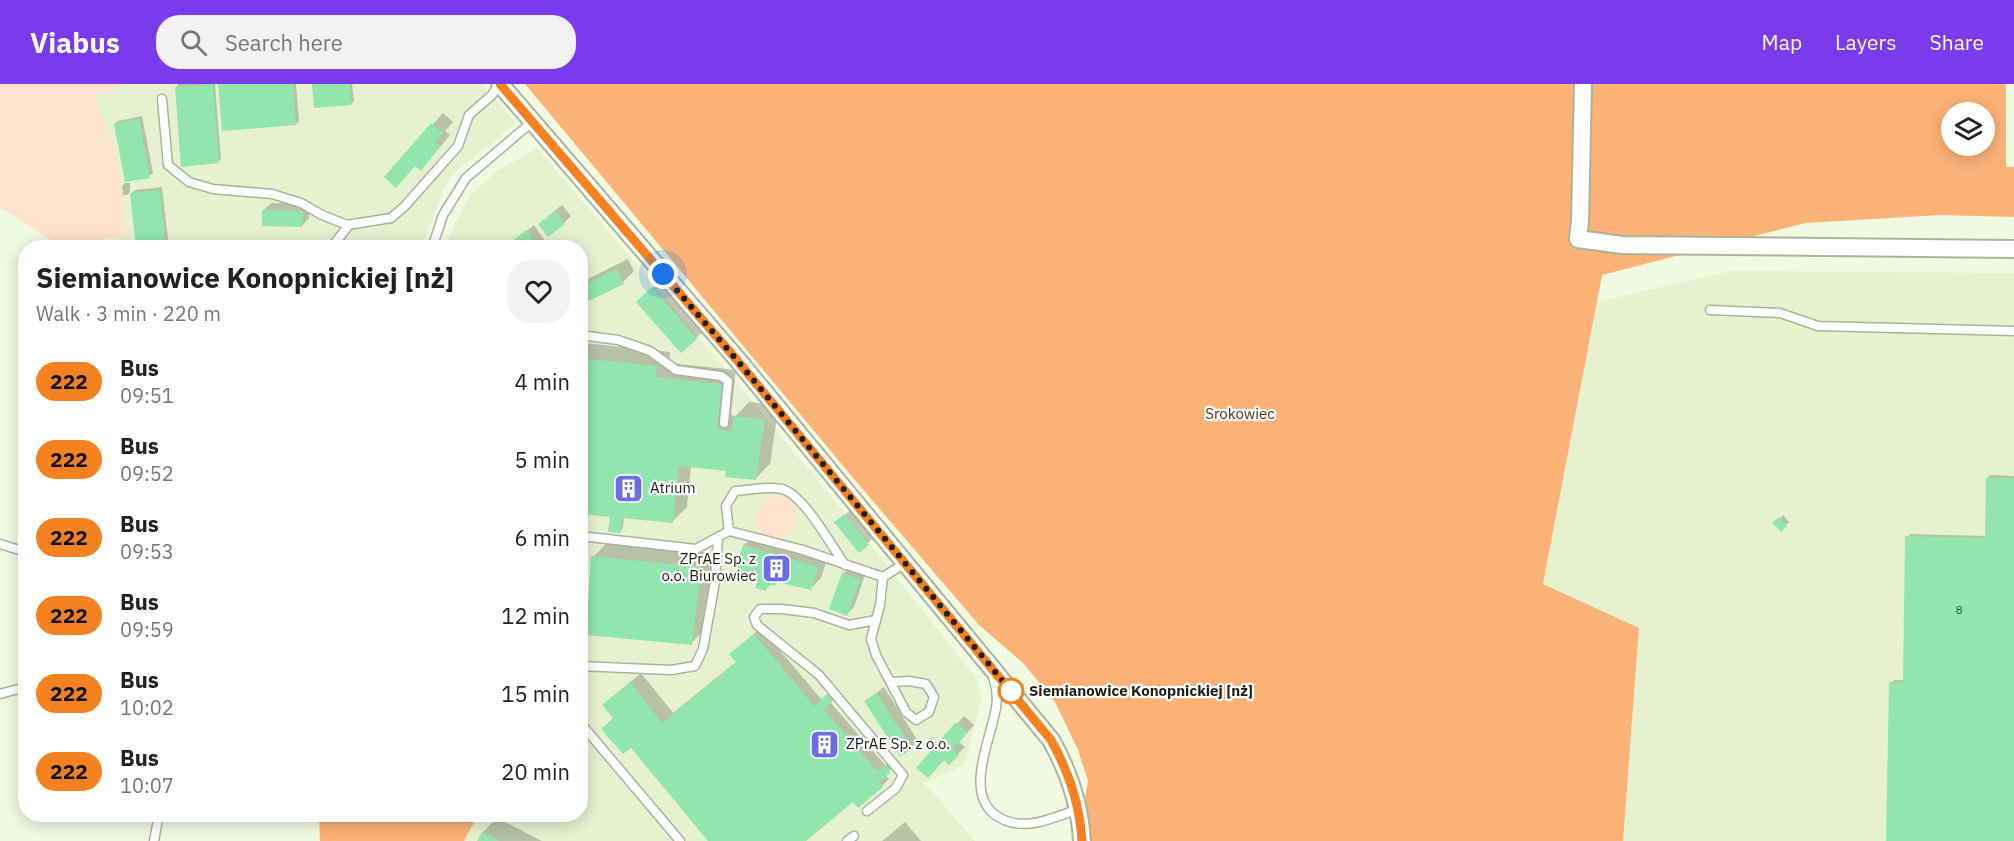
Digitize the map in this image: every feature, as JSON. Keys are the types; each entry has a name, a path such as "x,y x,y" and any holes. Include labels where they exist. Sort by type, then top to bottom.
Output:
{"street":[{"path":"499,84 736,359 1051,740 1072,784 1082,841"},
{"path":"1583,84 1578,239 1656,245 2014,249"}],"lane":[{"path":"162,99 168,165 189,182 213,189 272,194 301,203 322,215 349,225 391,218 404,207 458,146 469,116 492,95 499,84"},
{"path":"435,240 443,215 466,178 532,122"},
{"path":"337,240 349,225"},
{"path":"1710,310 1780,313 1818,326 2014,331"},
{"path":"588,336 618,340 650,351 676,370 721,376 729,381 724,423"},
{"path":"729,531 726,506 735,491 781,489 792,494 803,504 845,565"},
{"path":"588,538 696,549 729,531 803,550 883,577 906,563"},
{"path":"588,666 671,669 695,666 703,649 715,582 718,537"},
{"path":"0,544 18,550"},
{"path":"883,577 872,639 876,655 906,712 916,720 929,711 934,697 926,684 909,681 892,682"},
{"path":"867,811 896,789 903,775 819,675 757,625 754,617 760,609 782,609 814,613 849,625 876,620"},
{"path":"990,666 996,688 996,706 981,773 980,787 983,800 990,810 1002,820 1013,823 1028,824 1044,821 1078,809"},
{"path":"0,694 18,689"},
{"path":"588,732 680,841"},
{"path":"154,841 158,822"}],"shaded area":[{"path":"0,84 129,84 94,96 118,158 126,237 99,240 51,240 0,207"},
{"path":"65,84 482,84 516,123 459,169 447,182 424,240 118,240 76,100"},
{"path":"537,148 720,362 871,545 976,678 981,696 980,706 964,765 924,783 975,841 464,841 474,822 588,822 588,240 448,240 471,194 496,172"},
{"path":"1731,271 2014,273 2014,841 1623,841 1639,628 1543,584 1597,302"},
{"path":"777,496 792,502 798,517 792,532 777,538 762,532 756,517 762,502"}],"green space":[{"name":"Srokowiec","path":"525,84 2006,84 2006,167 2014,167 2014,217 1941,215 1805,223 1602,275 1543,584 1639,628 1623,841 1081,841 1081,820 1088,781 1078,750 1055,702 1024,664 979,625 854,479"},
{"path":"319,822 474,822 464,841 320,841"}],"building":[{"path":"213,84 219,163 181,167 175,87"},
{"path":"218,84 293,84 296,125 222,131"},
{"path":"312,84 350,84 351,105 314,108"},
{"path":"139,119 150,178 125,182 114,124"},
{"path":"431,123 443,133 435,142 440,146 421,171 415,166 396,188 384,177"},
{"path":"160,190 165,240 135,240 130,193"},
{"path":"262,210 303,211 302,227 262,226"},
{"path":"555,211 565,224 548,237 538,224"},
{"path":"526,230 533,240 514,240"},
{"path":"617,269 624,284 588,301 588,283"},
{"path":"652,287 697,339 681,353 636,302"},
{"path":"588,359 657,366 656,377 722,384 717,429 732,431 733,416 765,419 756,480 725,477 726,471 679,466 673,523 622,518 621,533 608,532 610,517 588,515"},
{"path":"1986,478 2014,478 2014,841 1886,841 1889,682 1903,683 1905,536 1985,538"},
{"path":"845,514 869,545 859,553 834,522"},
{"path":"1779,517 1787,526 1781,532 1772,523"},
{"name":"ZPrAE Sp. z o.o. Biurowiec","path":"743,545 818,567 811,590 777,582 775,586 768,584 766,591 755,588 757,582 749,579 750,575 735,570"},
{"path":"591,556 701,567 692,645 588,635"},
{"path":"842,573 860,579 847,616 829,609"},
{"path":"754,634 814,706 827,694 833,701 824,710 877,771 885,764 891,772 879,782 883,787 858,808 853,802 806,841 708,841 631,748 623,754 601,729 613,718 602,705 630,682 662,723 736,662 729,654"},
{"path":"877,693 912,749 900,757 864,701"},
{"path":"956,722 968,732 953,749 959,755 949,765 944,760 928,778 916,768"},
{"path":"482,832 500,841 477,841"}],"bus line":[{"name":"222","path":"500,84 736,359 1051,740 1072,784 1081,820 1082,841"}],"place":[{"name":"Atrium","path":"629,488"},
{"name":"ZPrAE Sp. z o.o. Biurowiec","path":"777,568"},
{"name":"Siemianowice Konopnickiej [nż]","path":"1011,691"},
{"name":"ZPrAE Sp. z o.o.","path":"825,744"}],"route":[{"path":"663,274 1011,691"}]}
